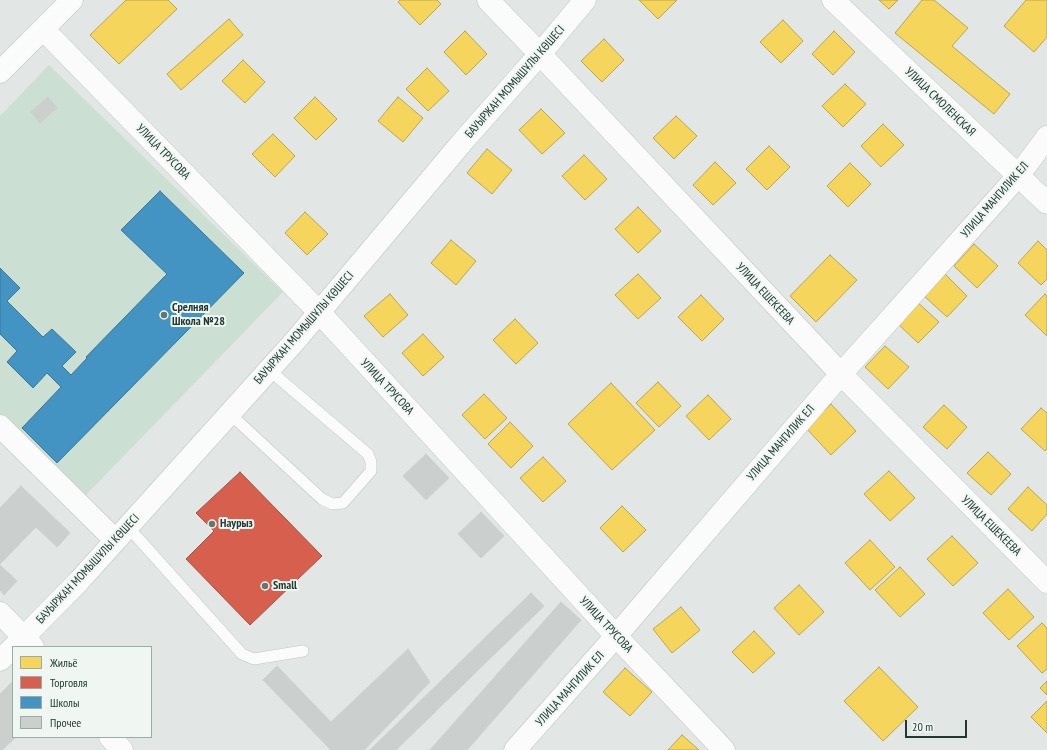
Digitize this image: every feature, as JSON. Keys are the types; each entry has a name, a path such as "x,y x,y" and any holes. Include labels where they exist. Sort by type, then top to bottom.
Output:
{"street":[{"path":"0,72 72,0"},
{"name":"УЛИЦА ЕШЕКЕЕВА","path":"488,0 841,374 1047,582"},
{"name":"БАУЫРЖАН МОМЫШҰЛЫ КӨШЕСІ","path":"21,645 269,370 585,0"},
{"name":"УЛИЦА СМОЛЕНСКАЯ","path":"833,0 1047,203"},
{"name":"УЛИЦА ТРУСОВА","path":"43,29 318,312 616,636 724,750"},
{"name":"УЛИЦА МАНГИЛИК ЕЛ","path":"515,750 616,636 841,374 1018,176 1047,136"},
{"path":"0,426 122,533"},
{"path":"0,613 21,645"},
{"name":"БАУЫРЖАН МОМЫШҰЛЫ КӨШЕСІ","path":"0,660 12,651"},
{"path":"111,738 122,750"}],"lane":[{"path":"230,414 322,500 332,504 342,503 371,471 371,462 368,454 269,370"},
{"path":"122,533 242,654 254,659 303,651"}],"green space":[{"path":"49,65 283,292 82,499 0,420 0,116"}],"building: Жильё":[{"path":"126,0 168,0 177,9 119,64 90,35"},
{"path":"400,0 437,0 441,4 420,25 398,2"},
{"path":"639,0 677,0 658,19"},
{"path":"879,0 898,0 889,9"},
{"path":"922,0 934,0 968,28 952,46 1010,94 994,114 895,33"},
{"path":"1026,0 1047,0 1047,37 1034,52 1004,26"},
{"path":"229,19 243,35 181,90 167,74"},
{"path":"783,20 803,41 781,63 760,42"},
{"path":"465,31 487,54 466,75 444,52"},
{"path":"834,31 855,52 833,75 812,54"},
{"path":"604,39 624,60 602,82 581,61"},
{"path":"243,60 265,82 245,103 222,81"},
{"path":"427,68 449,91 428,111 406,89"},
{"path":"845,84 866,104 843,127 822,106"},
{"path":"315,97 337,119 316,140 294,118"},
{"path":"398,97 423,118 403,142 378,121"},
{"path":"541,109 565,133 542,154 519,130"},
{"path":"676,116 697,136 674,159 653,138"},
{"path":"883,124 904,145 881,167 861,146"},
{"path":"273,134 295,156 275,177 252,154"},
{"path":"769,146 790,167 767,190 746,169"},
{"path":"487,149 512,170 492,194 467,173"},
{"path":"584,155 607,179 585,200 562,176"},
{"path":"715,162 736,183 713,205 693,185"},
{"path":"850,163 871,184 848,207 827,186"},
{"path":"638,207 661,231 638,253 615,229"},
{"path":"305,212 328,234 307,255 285,233"},
{"path":"451,240 476,261 456,285 431,263"},
{"path":"1038,241 1047,250 1047,279 1041,285 1018,263"},
{"path":"974,244 998,266 977,288 954,266"},
{"path":"830,255 857,280 816,322 790,296"},
{"path":"944,273 967,296 947,317 923,295"},
{"path":"638,274 661,298 638,319 615,295"},
{"path":"390,294 408,315 383,337 364,316"},
{"path":"1045,294 1047,296 1047,336 1025,315"},
{"path":"701,295 724,319 702,341 678,317"},
{"path":"915,300 939,322 918,343 895,321"},
{"path":"515,319 538,343 516,364 493,340"},
{"path":"423,334 444,357 423,376 402,353"},
{"path":"885,346 909,367 888,389 865,367"},
{"path":"658,382 681,406 659,427 636,403"},
{"path":"611,383 655,430 612,470 568,424"},
{"path":"484,394 507,418 485,439 462,415"},
{"path":"708,395 731,419 709,440 686,416"},
{"path":"831,404 856,431 831,455 806,428"},
{"path":"944,405 967,427 947,449 923,427"},
{"path":"1041,408 1047,413 1047,449 1045,451 1021,429"},
{"path":"510,422 533,446 511,468 488,444"},
{"path":"988,452 1011,474 991,495 967,473"},
{"path":"543,457 566,481 543,502 520,478"},
{"path":"889,471 915,498 890,521 864,494"},
{"path":"1028,487 1047,505 1047,514 1032,531 1008,509"},
{"path":"622,506 646,530 623,552 600,528"},
{"path":"952,536 978,563 953,586 927,559"},
{"path":"870,540 895,567 870,590 845,563"},
{"path":"900,567 925,594 900,617 875,590"},
{"path":"799,585 824,612 799,635 774,608"},
{"path":"1008,589 1034,617 1009,640 983,613"},
{"path":"681,607 700,630 672,653 653,629"},
{"path":"1042,623 1047,628 1047,669 1042,673 1017,646"},
{"path":"754,631 775,653 753,673 732,652"},
{"path":"879,667 918,707 883,741 844,701"},
{"path":"625,668 652,692 630,716 603,692"},
{"path":"1047,681 1047,695 1040,688"},
{"path":"1047,701 1047,733 1031,717"},
{"path":"682,735 699,750 668,750"}],"building: Торговля":[{"path":"240,472 322,556 250,625 186,559 214,531 196,513"}],"building: Школы":[{"name":"Срелняя Школа №28","path":"160,191 244,273 57,463 22,428 61,387 47,373 33,388 7,362 17,351 0,334 0,268 20,288 7,301 43,337 52,329 76,352 62,366 71,375 87,358 86,357 167,274 121,230"}],"building: Прочее":[{"path":"48,97 57,108 40,123 31,112"},
{"path":"426,454 449,478 426,500 403,476"},
{"path":"21,486 70,533 57,547 36,527 0,564 0,508"},
{"path":"481,512 504,536 481,558 458,534"},
{"path":"0,565 17,581 4,595 0,590"},
{"path":"531,593 544,606 396,750 370,750"},
{"path":"561,602 581,620 467,750 430,750"},
{"path":"408,649 430,682 364,750 331,750 263,680 277,666 331,722"},
{"path":"12,682 12,738 15,738 2,750 0,750 0,694"}],"place":[{"name":"Срелняя Школа №28","path":"164,315"},
{"name":"Наурыз","path":"212,524"},
{"name":"Small","path":"265,586"}]}
